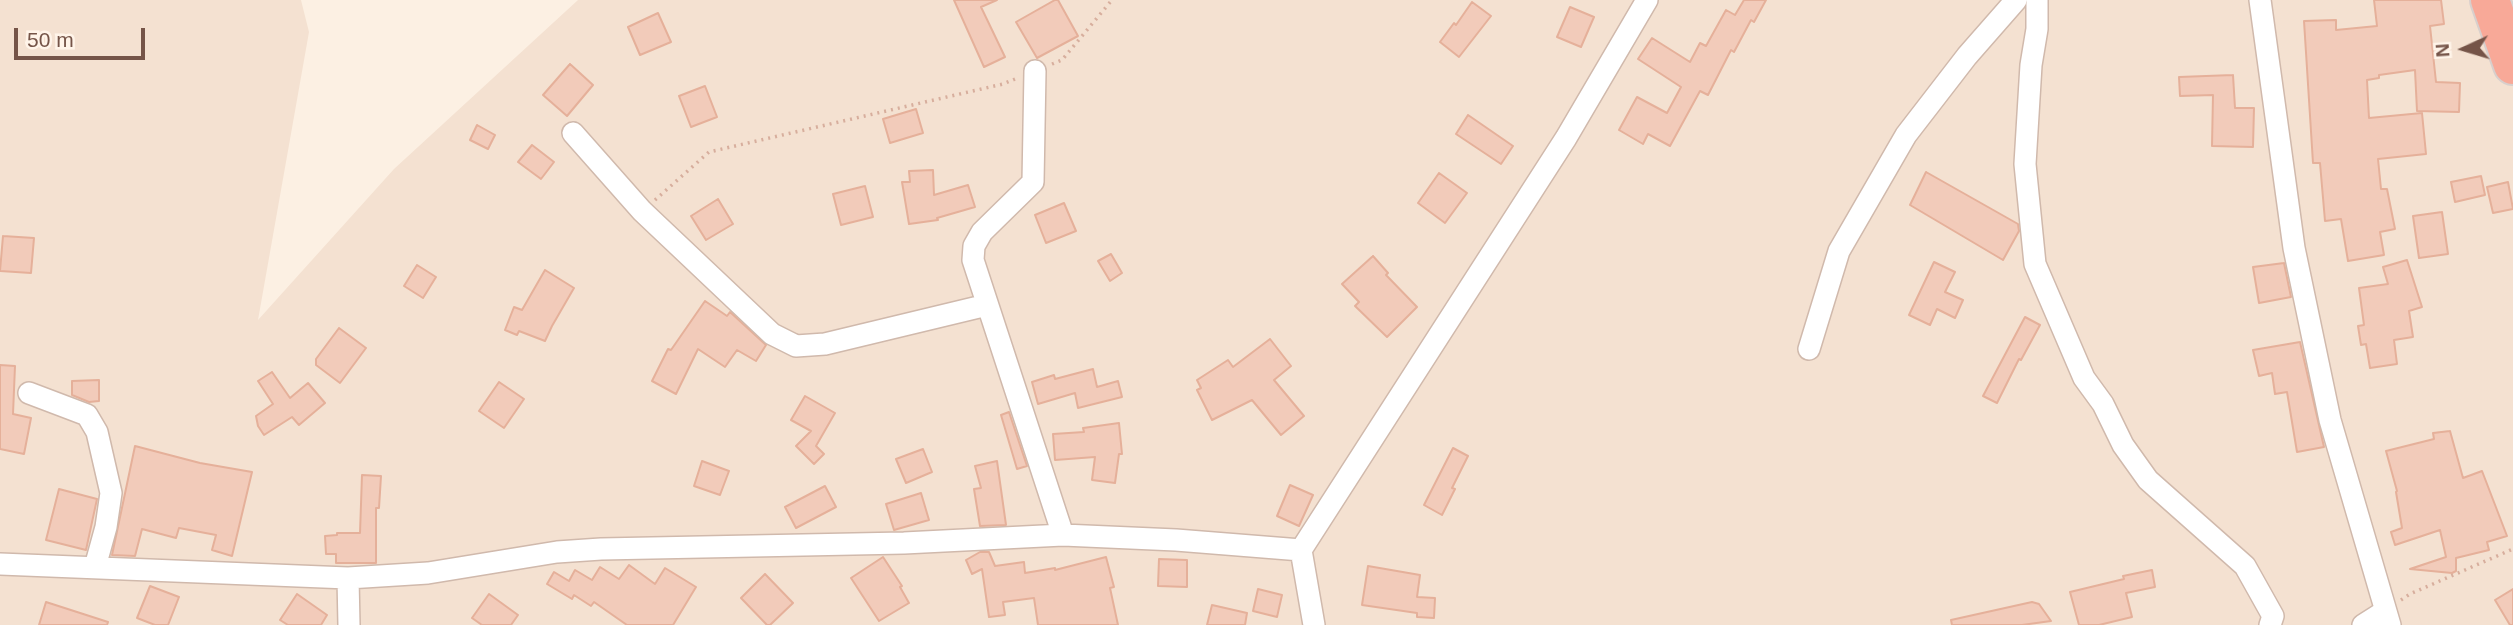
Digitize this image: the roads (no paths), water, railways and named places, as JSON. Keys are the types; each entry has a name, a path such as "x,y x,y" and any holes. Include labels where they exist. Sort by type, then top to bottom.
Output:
{"highway":[{"path":"2490,0 2513,65"}],"street":[{"path":"1314,625 1301,550 1566,138 1647,0"},
{"path":"1808,349 1839,251 1906,135 1967,56 2016,0"},
{"path":"2037,0 2037,29 2031,65 2025,164 2035,264 2084,377 2103,404 2123,445 2148,480 2245,566 2273,616 2270,625"},
{"path":"2260,0 2294,248 2330,420 2387,618 2363,625"},
{"path":"1035,71 1033,182 982,232 974,246 973,260 1063,536"},
{"path":"573,133 642,211 772,334 796,346 825,344 987,305"},
{"path":"29,393 87,415 97,432 111,493 107,527 95,567"},
{"path":"0,564 348,578 428,573 557,552 601,549 904,543 1063,536 1176,540 1301,550"},
{"path":"348,578 349,625"}]}
